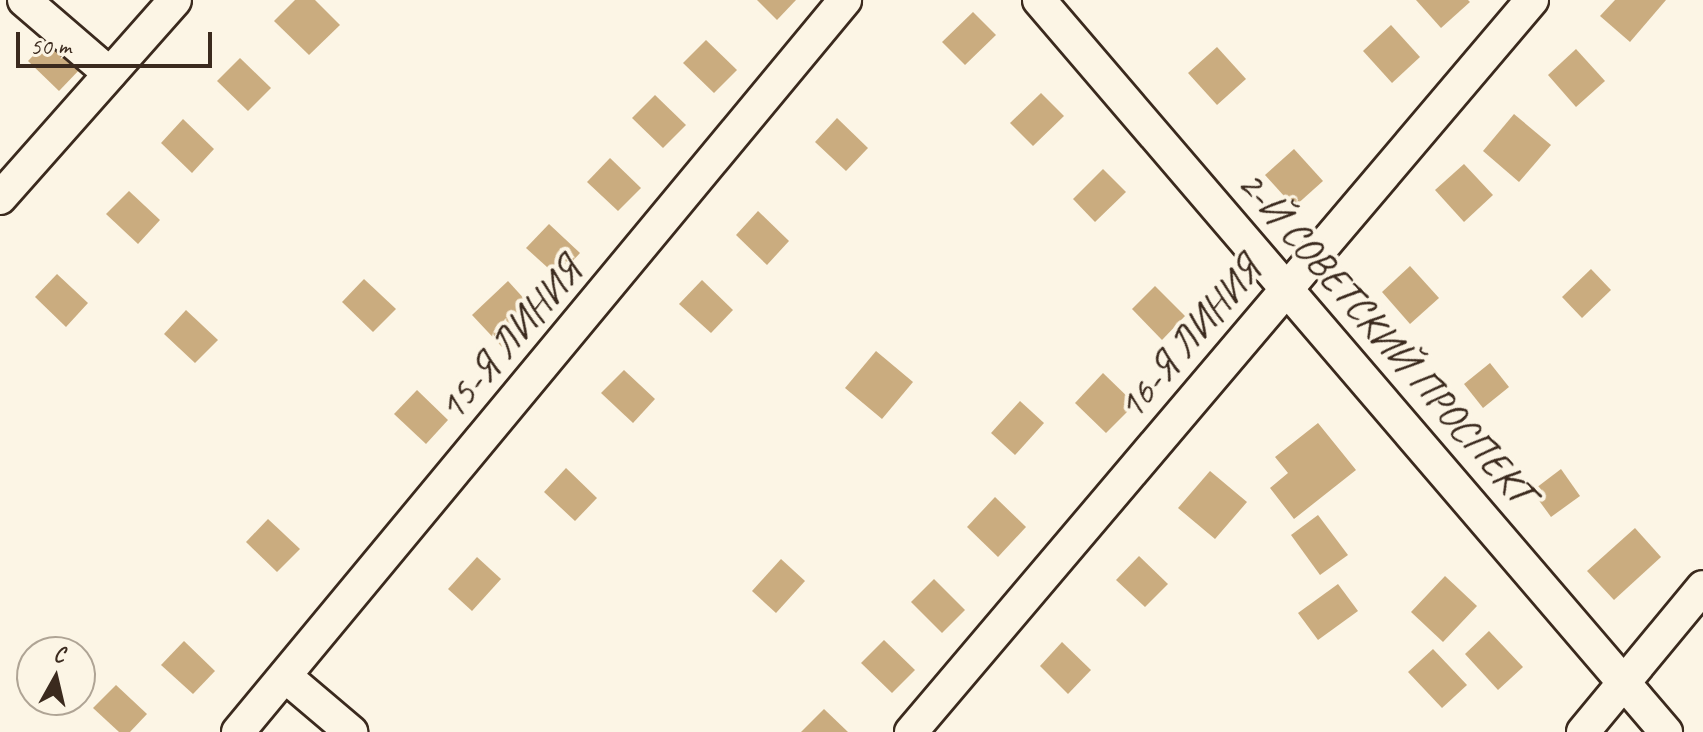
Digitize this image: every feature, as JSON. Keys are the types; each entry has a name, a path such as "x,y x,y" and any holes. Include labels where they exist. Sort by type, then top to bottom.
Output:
{"street":[{"path":"24,0 110,74"},
{"path":"0,198 175,0"},
{"name":"15-Я ЛИНИЯ","path":"238,732 845,0"},
{"name":"2-Й СОВЕТСКИЙ ПРОСПЕКТ","path":"1039,0 1288,285 1666,732"},
{"name":"16-Я ЛИНИЯ","path":"911,732 1532,0"},
{"path":"1583,732 1703,587"},
{"path":"285,676 351,732"}],"building":[{"path":"295,0 315,0 340,25 309,55 274,21"},
{"path":"757,0 796,0 777,20"},
{"path":"1416,0 1468,0 1470,2 1441,28"},
{"path":"1615,0 1666,0 1630,42 1600,16"},
{"path":"973,12 996,35 965,65 942,42"},
{"path":"1391,25 1420,57 1392,83 1363,51"},
{"path":"51,37 82,67 59,91 28,61"},
{"path":"706,40 737,70 714,93 683,63"},
{"path":"1217,47 1246,79 1217,105 1188,73"},
{"path":"1576,49 1605,81 1576,107 1548,75"},
{"path":"240,58 271,88 248,111 217,81"},
{"path":"1041,93 1064,116 1033,146 1010,123"},
{"path":"655,95 686,125 663,148 632,118"},
{"path":"1514,114 1551,145 1519,182 1483,151"},
{"path":"837,118 868,148 846,171 815,142"},
{"path":"183,119 214,149 192,173 161,143"},
{"path":"1294,149 1323,181 1294,207 1265,175"},
{"path":"610,158 641,188 618,211 587,182"},
{"path":"1464,164 1493,195 1464,222 1435,190"},
{"path":"1103,169 1126,192 1095,222 1073,199"},
{"path":"129,191 160,220 138,244 106,214"},
{"path":"758,211 789,241 767,265 736,235"},
{"path":"549,224 580,253 558,277 526,248"},
{"path":"1410,266 1439,298 1410,324 1382,292"},
{"path":"1591,269 1611,290 1582,318 1562,297"},
{"path":"57,274 88,303 66,327 35,297"},
{"path":"364,279 396,309 373,332 342,302"},
{"path":"702,280 733,310 711,333 679,304"},
{"path":"508,281 537,313 502,347 472,315"},
{"path":"1155,286 1185,316 1162,340 1132,309"},
{"path":"186,310 218,340 195,363 164,334"},
{"path":"876,351 913,382 882,419 845,388"},
{"path":"1490,363 1509,387 1483,408 1464,384"},
{"path":"624,370 655,399 633,423 601,393"},
{"path":"1103,373 1135,404 1106,433 1075,403"},
{"path":"417,390 448,420 426,444 394,414"},
{"path":"1020,401 1044,423 1015,455 991,433"},
{"path":"1318,423 1356,470 1294,519 1270,488 1288,473 1275,457"},
{"path":"566,468 597,498 575,521 544,492"},
{"path":"1561,469 1580,496 1551,517 1532,491"},
{"path":"1210,471 1247,502 1215,539 1178,508"},
{"path":"995,497 1026,527 998,557 967,527"},
{"path":"1318,515 1348,555 1320,575 1291,535"},
{"path":"268,519 300,549 277,572 246,542"},
{"path":"1635,528 1661,557 1614,600 1587,571"},
{"path":"1139,556 1168,584 1145,607 1116,580"},
{"path":"477,557 501,579 472,611 448,589"},
{"path":"781,559 805,581 776,613 752,591"},
{"path":"1445,576 1477,606 1443,642 1411,612"},
{"path":"934,579 965,610 942,633 911,602"},
{"path":"1338,584 1358,611 1318,640 1298,613"},
{"path":"1489,631 1523,667 1498,690 1465,654"},
{"path":"884,640 915,670 892,693 861,663"},
{"path":"184,641 215,671 193,694 161,665"},
{"path":"1062,642 1091,670 1068,694 1040,666"},
{"path":"1433,649 1467,685 1442,708 1408,672"},
{"path":"116,685 147,714 130,732 119,732 96,711 96,705"},
{"path":"824,709 848,732 801,732"}]}
